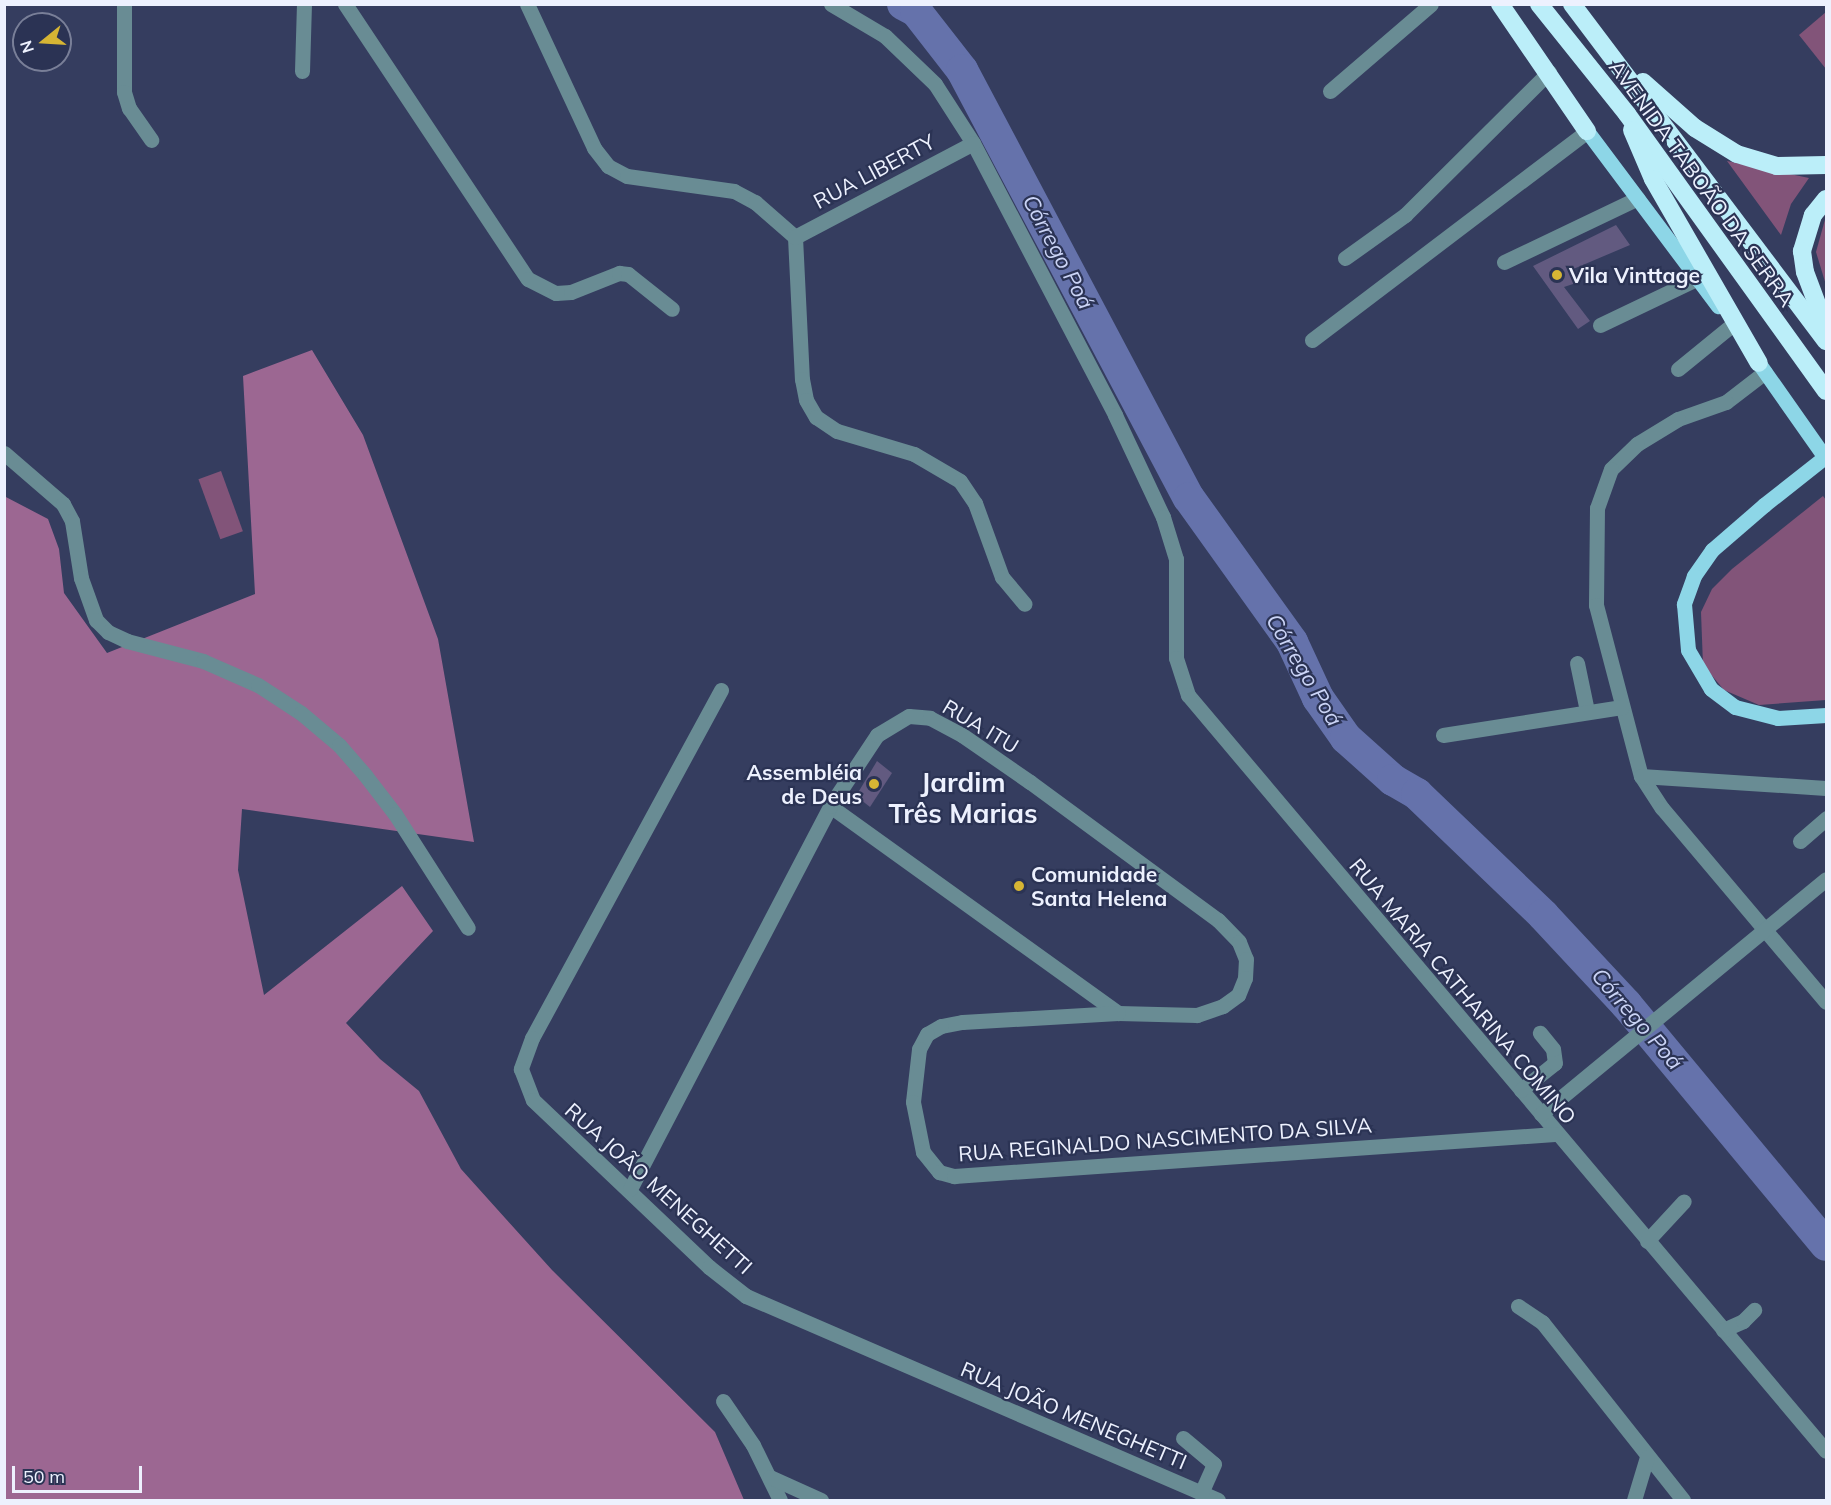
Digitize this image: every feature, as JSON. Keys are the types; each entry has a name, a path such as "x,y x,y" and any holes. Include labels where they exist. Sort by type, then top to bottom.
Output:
{"highway":[{"path":"1500,4 1549,72 1587,131"},
{"name":"AVENIDA TABOÃO DA SERRA","path":"1539,4 1627,114 1827,391"},
{"name":"AVENIDA TABOÃO DA SERRA","path":"1572,4 1827,341"},
{"path":"1606,49 1716,144 1777,166 1827,165"},
{"path":"1627,114 1648,170 1762,367"},
{"path":"1827,199 1809,222 1802,251 1805,272 1827,328"}],"main road":[{"path":"1587,131 1698,278 1827,458 1764,505 1712,550 1694,576 1683,612 1688,650 1711,689 1735,707 1778,718 1827,715"}],"street":[{"path":"124,4 124,92 129,108 150,140"},
{"path":"302,71 304,4"},
{"path":"345,4 528,279 556,293 628,274 672,309"},
{"path":"526,4 594,148 608,166 627,176 708,184 734,191 755,202 795,237 802,379 806,400 816,417 837,431 914,454 960,481 975,502 1002,577 1025,604"},
{"name":"RUA MARIA CATHARINA COMINO","path":"831,4 885,36 912,59 935,84 973,143 1115,415 1163,517 1176,559 1176,658 1188,695 1521,1090 1555,1134 1827,1451"},
{"path":"1330,91 1431,4"},
{"path":"1345,258 1405,215 1549,72"},
{"path":"1312,340 1587,131"},
{"name":"RUA LIBERTY","path":"795,237 973,143"},
{"path":"1504,262 1638,198"},
{"path":"1600,325 1698,278"},
{"path":"1678,369 1732,325"},
{"path":"1762,367 1726,402 1678,419 1637,444 1611,469 1597,508 1596,605 1641,776 1662,808 1827,1002"},
{"path":"4,453 63,504 72,521 81,578 96,620 108,632 127,641 203,661 258,685 300,713 339,745 371,783 468,928"},
{"path":"1577,663 1587,711"},
{"name":"RUA JOÃO MENEGHETTI","path":"721,690 532,1038 521,1069 533,1100 630,1189 709,1267 746,1296 1218,1500"},
{"path":"1443,735 1622,707"},
{"name":"RUA ITU","path":"630,1189 830,806 877,735 909,716 930,718 962,735 1011,768 1218,920 1239,942 1246,959 1245,978 1238,995 1223,1006"},
{"path":"1641,776 1827,788"},
{"path":"830,806 1118,1013"},
{"path":"1800,841 1827,818"},
{"path":"1541,1114 1767,931 1827,879"},
{"name":"RUA REGINALDO NASCIMENTO DA SILVA","path":"1223,1006 1197,1015 1172,1017 1118,1013 962,1022 941,1026 927,1034 919,1049 913,1102 923,1152 930,1165 954,1176 1555,1134"},
{"path":"1521,1090 1556,1064 1553,1049 1540,1033"},
{"path":"1647,1241 1684,1200"},
{"path":"1518,1306 1542,1322 1683,1500"},
{"path":"1723,1330 1743,1321 1755,1310"},
{"path":"723,1401 770,1477 780,1500"},
{"path":"1183,1438 1214,1464 1202,1493"},
{"path":"1634,1500 1647,1457"},
{"path":"770,1477 821,1500"}],"shaded area":[{"path":"1826,12 1826,69 1799,35"},
{"path":"1727,161 1809,178 1791,204 1781,235"},
{"path":"1826,216 1826,285 1816,252"},
{"path":"312,350 363,435 438,639 474,842 242,809 238,870 264,995 402,886 433,931 346,1023 380,1059 419,1091 461,1169 552,1270 715,1432 744,1500 5,1500 4,496 48,519 59,549 64,593 107,653 255,594 243,376"},
{"path":"221,471 243,531 220,539 198,479"},
{"path":"1823,496 1826,500 1826,700 1759,705 1724,690 1703,665 1701,612 1712,589 1732,569"}],"building":[{"name":"Vila Vinttage","path":"1616,225 1630,245 1571,270 1576,283 1564,287 1590,321 1578,329 1533,266"},
{"name":"Assembléia de Deus","path":"877,761 892,773 870,807 856,796"}],"waterway":[{"name":"Córrego Poá","path":"903,4 916,11 962,70 1189,498 1292,642 1318,698 1346,738 1393,780 1417,794 1543,915 1626,1004 1826,1245"}],"place":[{"name":"Vila Vinttage","path":"1557,275"},
{"name":"Assembléia de Deus","path":"874,784"},
{"name":"Comunidade Santa Helena","path":"1019,886"}],"district":[{"name":"Jardim Três Marias","path":"963,798"}]}
